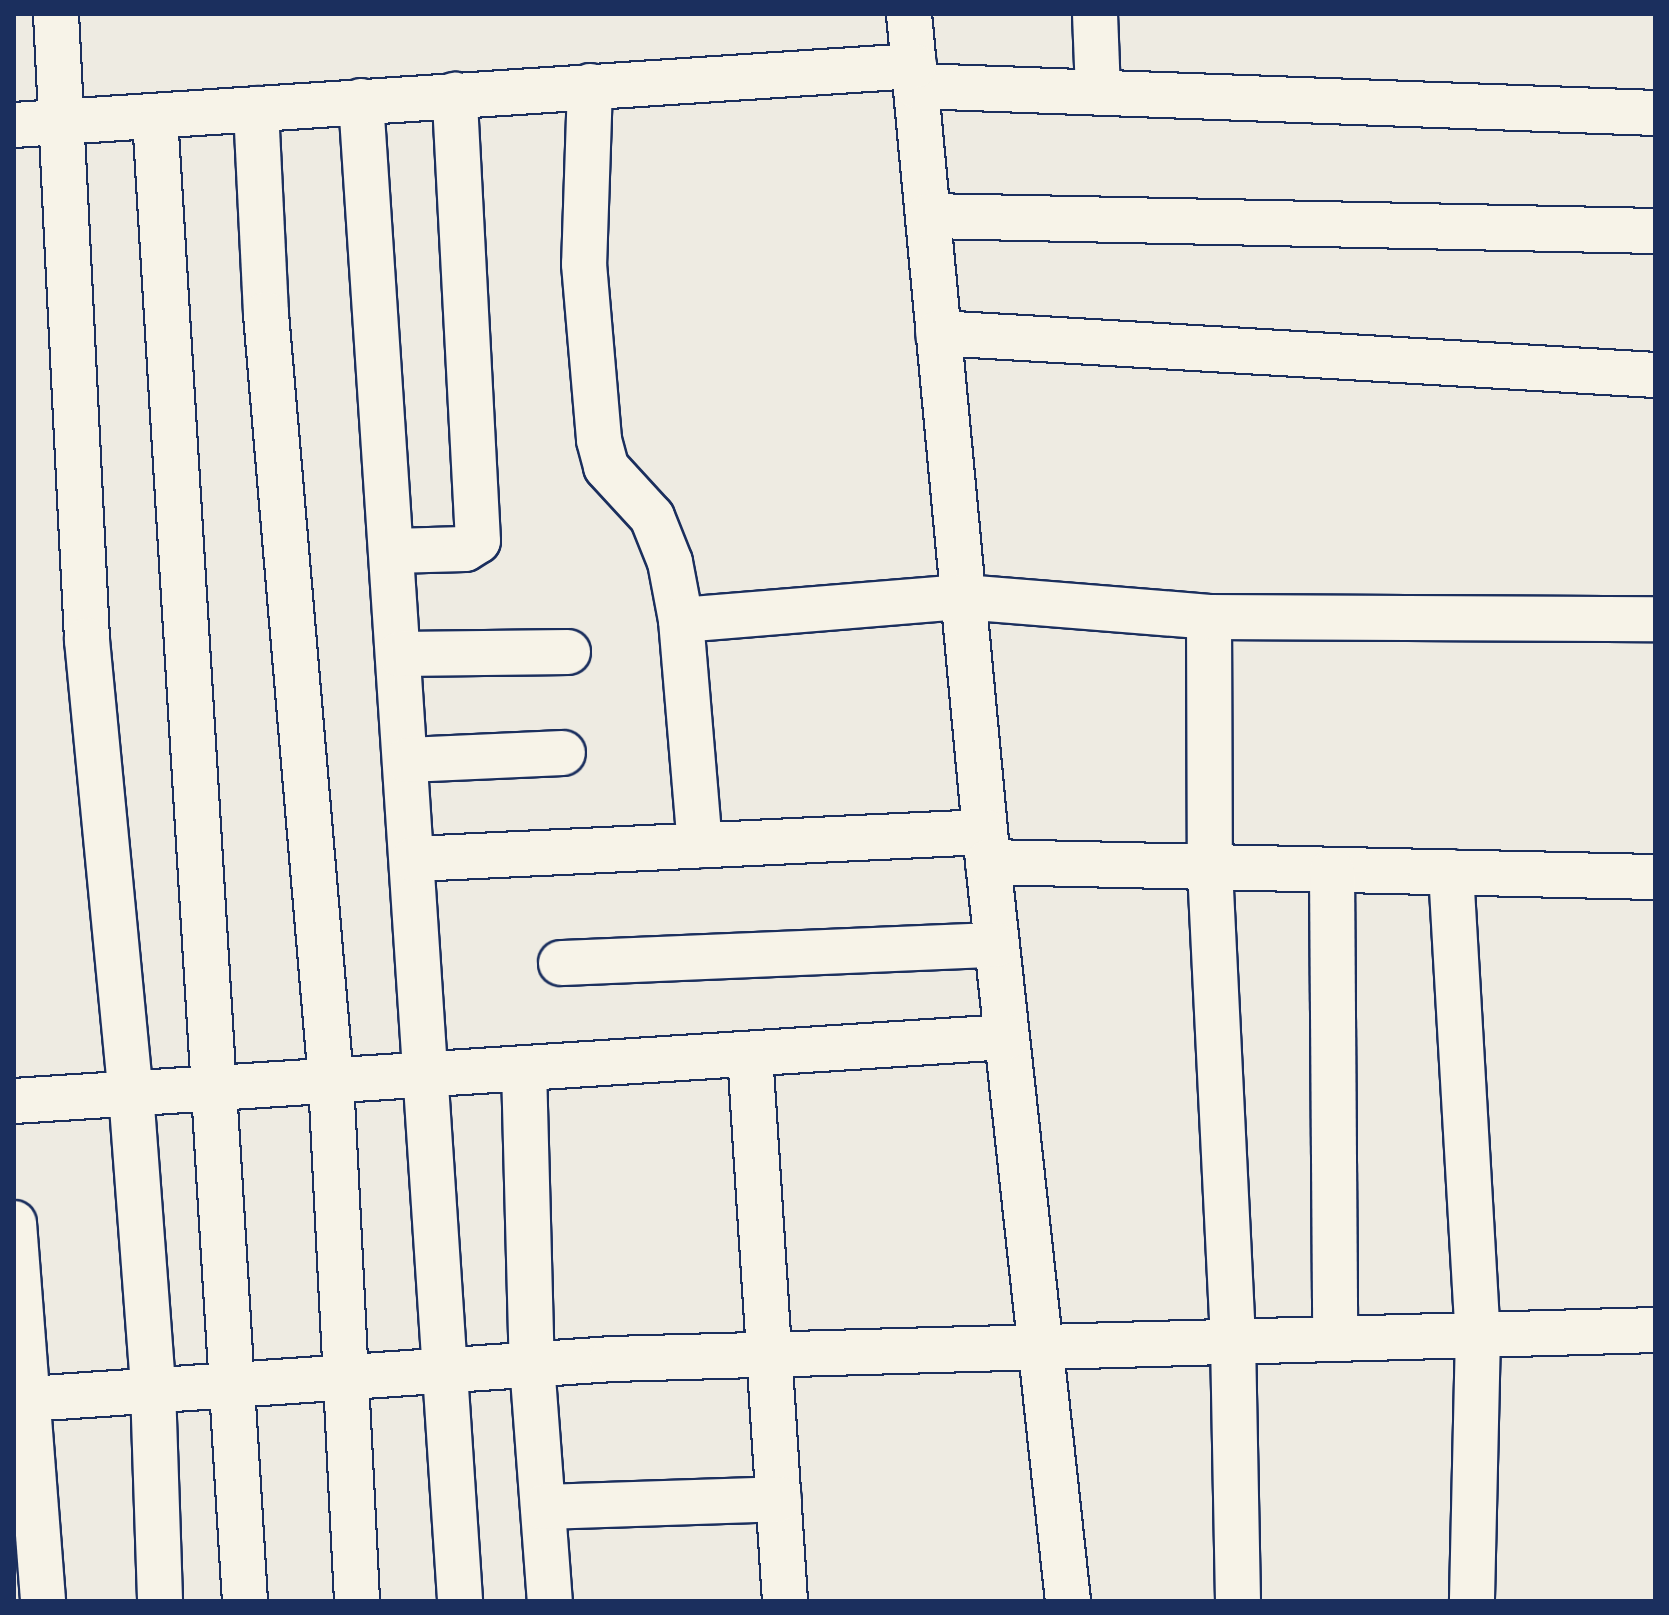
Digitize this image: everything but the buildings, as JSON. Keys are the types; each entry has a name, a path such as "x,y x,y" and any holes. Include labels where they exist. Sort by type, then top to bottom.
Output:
{"street":[{"path":"56,14 58,119 87,640 131,1093 153,1388 160,1601"},
{"path":"909,14 986,847 1037,1345 1068,1601"},
{"path":"1095,14 1098,92"},
{"path":"14,125 58,119 155,117 590,86 915,76 1098,92 1655,113"},
{"path":"590,86 584,264 599,440 606,467 652,517 670,562 681,620 700,845"},
{"path":"392,551 465,549 478,541 455,95"},
{"path":"361,101 429,1074 441,1370 460,1601"},
{"path":"256,109 268,329 331,1080 357,1601"},
{"path":"155,117 245,1601"},
{"path":"928,216 1655,231"},
{"path":"938,333 1655,375"},
{"path":"681,620 963,597 1209,617 1655,619"},
{"path":"1209,617 1210,869 1233,1340 1238,1601"},
{"path":"400,654 568,652"},
{"path":"407,760 563,753"},
{"path":"414,859 700,845 986,847 1210,869 1655,877"},
{"path":"1332,871 1335,1338"},
{"path":"1451,872 1478,1334 1472,1601"},
{"path":"561,963 996,945"},
{"path":"14,1101 215,1091 331,1080 1006,1037"},
{"path":"750,1054 785,1601"},
{"path":"524,1068 532,1364 550,1601"},
{"path":"14,1223 21,1400 43,1601"},
{"path":"21,1400 153,1388 532,1364 1037,1345 1655,1330"},
{"path":"543,1507 779,1499"}]}
